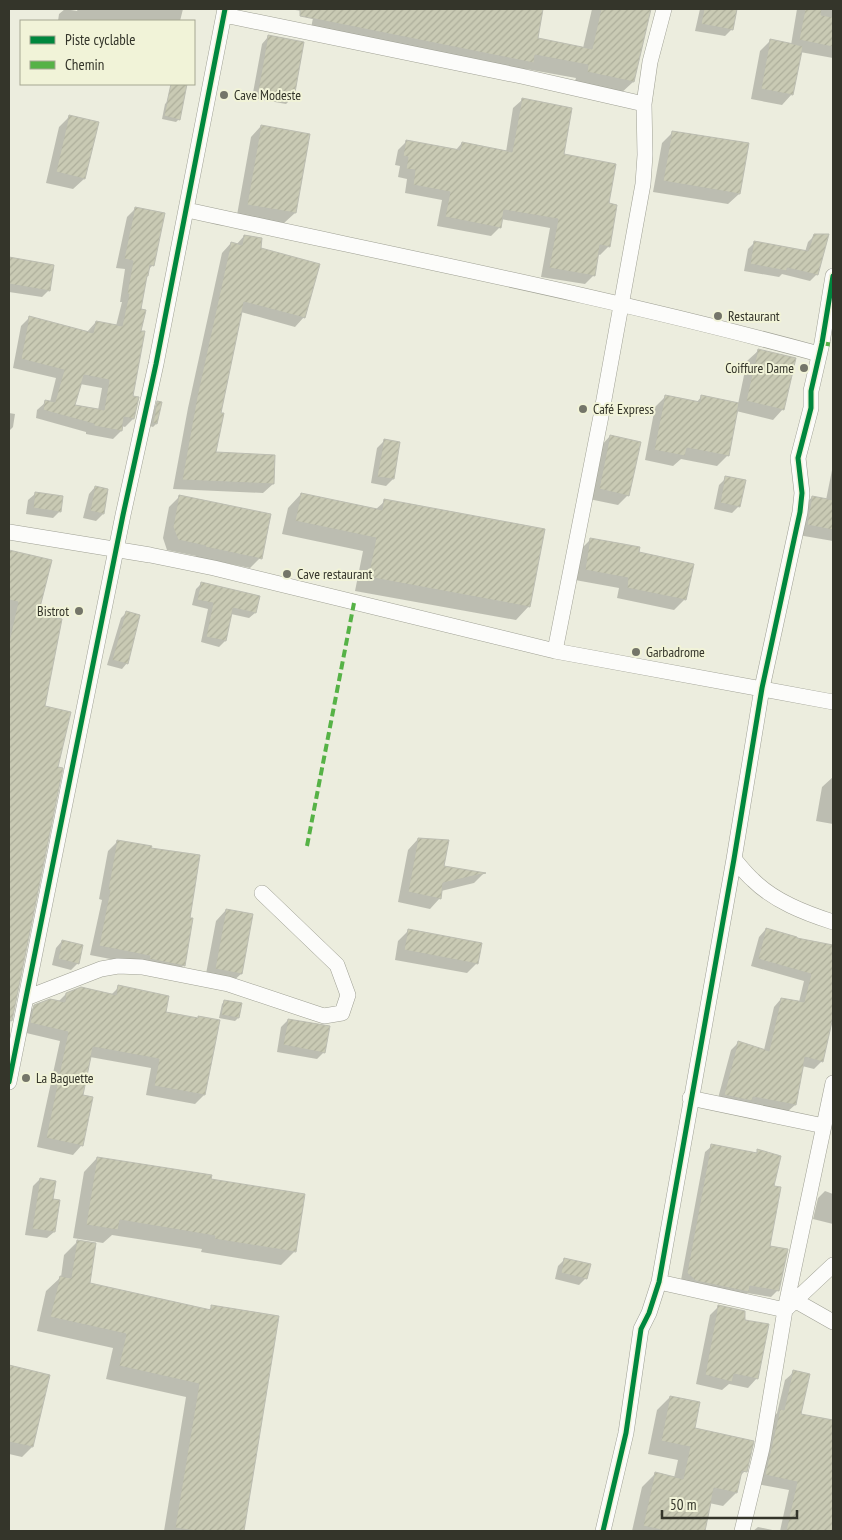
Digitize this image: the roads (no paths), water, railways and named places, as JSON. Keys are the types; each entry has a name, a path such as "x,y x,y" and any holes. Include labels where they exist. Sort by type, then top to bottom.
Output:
{"street":[{"path":"555,651 622,305 643,184 645,155 644,104 650,62 664,9"},
{"path":"9,1082 187,210 225,12 644,104"},
{"path":"187,210 622,305 819,354"},
{"path":"603,1531 626,1433 641,1329 652,1306 659,1282 690,1098 734,859 762,688 800,512 802,493 798,458 811,408 811,391 822,343 833,276"},
{"path":"9,532 150,555 214,568 555,651 833,702"},
{"path":"734,859 754,882 783,902 811,915 833,922"},
{"path":"26,998 101,970 126,967 142,968 228,984 324,1016 342,1013 348,995 337,965 262,892"},
{"path":"742,1531 762,1448 833,1083"},
{"path":"690,1098 824,1126"},
{"path":"790,1306 833,1266"},
{"path":"659,1282 790,1306 833,1322"}],"place":[{"name":"Cave Modeste","path":"224,95"},
{"name":"Restaurant","path":"718,316"},
{"name":"Coiffure Dame","path":"804,368"},
{"name":"Café Express","path":"583,409"},
{"name":"Cave restaurant","path":"287,574"},
{"name":"Bistrot","path":"79,611"},
{"name":"Garbadrome","path":"636,652"},
{"name":"La Baguette","path":"26,1078"}]}
